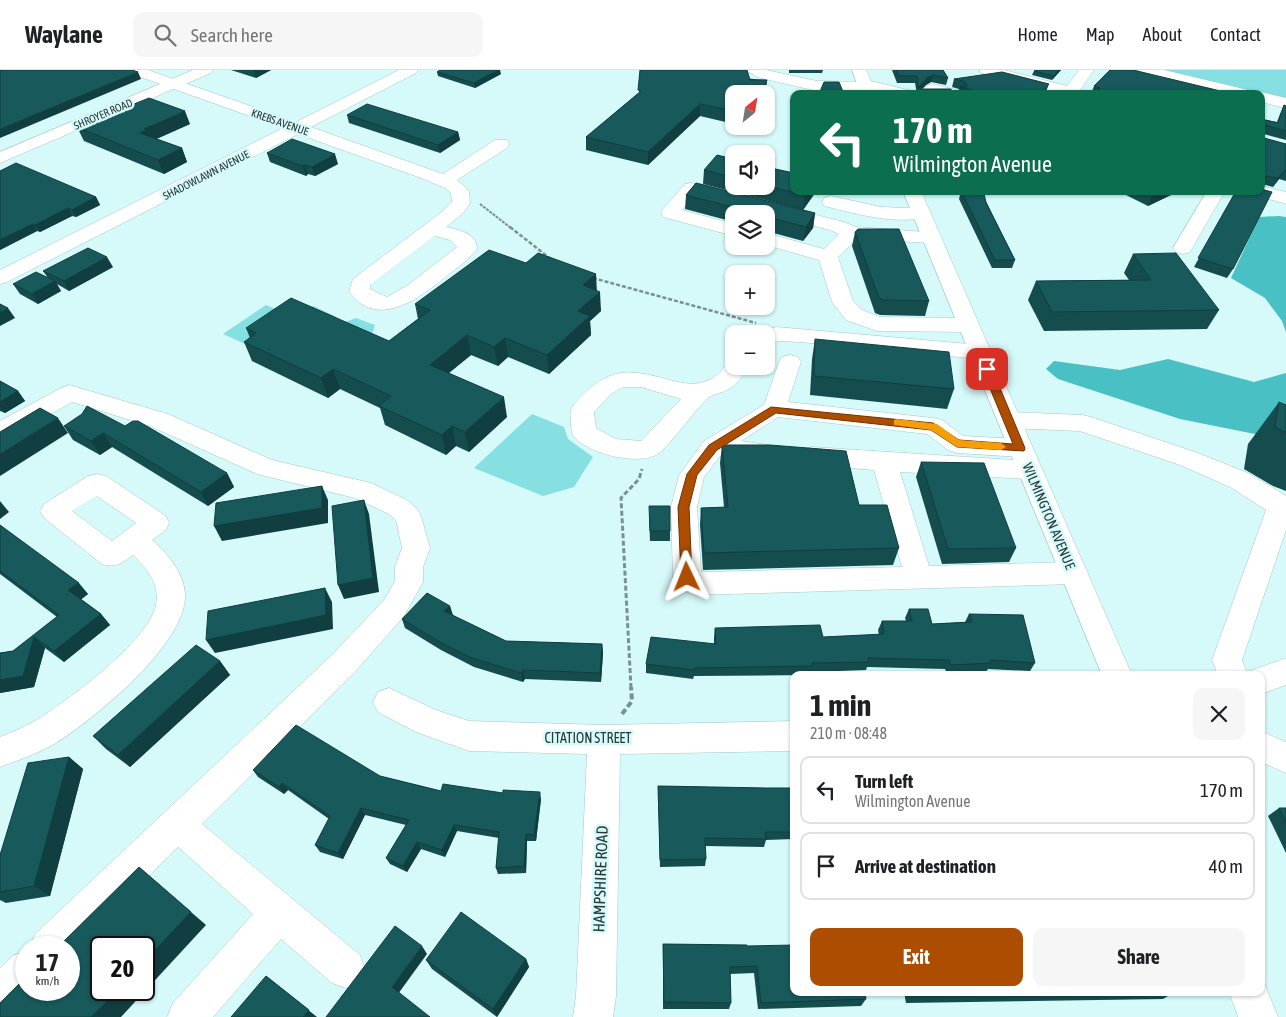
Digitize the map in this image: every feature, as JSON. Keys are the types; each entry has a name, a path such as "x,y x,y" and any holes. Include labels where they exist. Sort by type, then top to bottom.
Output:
{"street":[{"name":"KREBS AVENUE","path":"134,70 444,182"},
{"name":"SHROYER ROAD","path":"0,158 206,70"},
{"name":"SHADOWLAWN AVENUE","path":"0,278 411,70"},
{"path":"753,70 762,74 817,86 868,90"},
{"path":"858,70 868,90"},
{"path":"986,70 1061,90"},
{"path":"1074,90 1086,70"},
{"path":"1145,70 1229,90"},
{"path":"1265,98 1286,103"},
{"path":"432,229 457,236 466,243 467,250 400,300 385,304 367,298 359,291 360,283 455,211 461,202 444,182 501,144"},
{"path":"725,228 670,213 691,188 746,203"},
{"path":"1265,192 1286,198"},
{"name":"WILMINGTON AVENUE","path":"914,195 1115,671"},
{"path":"1183,248 1214,195"},
{"path":"831,202 881,213 922,214"},
{"path":"775,210 837,226 852,233 932,238"},
{"path":"828,256 852,233"},
{"path":"775,241 828,256"},
{"path":"828,256 843,302 854,315 876,324 968,325"},
{"path":"775,336 842,338 980,352"},
{"path":"790,362 774,409 713,448 692,474 684,507 687,577 695,584 1074,573"},
{"path":"700,391 648,449 622,451 599,444 584,432 582,410 603,389 619,380 642,380 681,391 700,391 721,384 730,375"},
{"path":"0,432 69,393 159,420 266,468 362,490 398,507 408,516 416,548 409,567 408,582 394,608 344,663 61,936"},
{"path":"774,409 933,426 957,444 1025,459"},
{"path":"1009,420 1082,423 1105,430 1222,472 1240,480 1284,508 1227,660 1231,671"},
{"path":"713,448 884,462 1025,459"},
{"path":"884,462 919,578"},
{"path":"0,752 46,731 89,700 148,644 164,621 170,606 169,584 156,558 134,540"},
{"path":"1265,679 1286,671"},
{"name":"CITATION STREET","path":"389,702 427,722 469,736 567,737 604,740 790,736"},
{"name":"HAMPSHIRE ROAD","path":"593,1017 596,996 604,740"},
{"path":"1265,748 1286,758"},
{"path":"191,837 346,969"},
{"path":"186,1017 279,913"},
{"path":"0,995 15,981"},
{"path":"1250,996 1258,1017"}],"path":[{"path":"444,182 558,264"},
{"path":"584,275 750,320 757,325"},
{"path":"604,740 632,701 621,498 639,479 648,449"}],"shaded area":[{"path":"1145,70 1286,70 1286,103 1265,95 1265,90 1229,90"},
{"path":"1259,217 1286,217 1286,332 1282,321 1265,298 1231,278"},
{"path":"266,305 298,318 313,306 335,316 340,324 356,318 375,325 371,337 254,348 223,334"},
{"path":"1168,359 1254,382 1286,373 1286,445 1260,435 1180,419 1058,379 1046,369 1054,361 1120,370"},
{"path":"532,414 564,427 568,439 593,457 574,487 543,496 474,468"}],"building":[{"path":"0,70 132,70 138,72 0,129"},
{"path":"440,70 498,70 474,83 437,72"},
{"path":"640,70 747,70 750,80 767,80 765,85 725,85 725,109 700,104 648,152 586,137 641,91 638,90"},
{"path":"896,70 943,70 948,78 933,75 927,78 919,87 921,89 951,90 919,90 917,76 899,76"},
{"path":"1059,70 1054,76 1034,71"},
{"path":"1110,70 1133,70 1216,90 1099,90 1100,88 1094,86"},
{"path":"1002,72 1049,84 1044,90 971,90 960,87 967,87 964,81 954,79"},
{"path":"824,82 839,82 842,90 821,90"},
{"path":"149,98 185,111 144,129 147,130 140,133 182,148 158,160 77,127"},
{"path":"367,104 458,132 438,145 347,115"},
{"path":"1284,105 1286,106 1286,131 1265,126 1265,120 1278,123"},
{"path":"1265,138 1286,144 1286,171 1278,178 1266,176 1265,178"},
{"path":"292,139 335,154 312,167 303,166 267,153"},
{"path":"717,155 725,157 725,176 704,170"},
{"path":"16,163 96,197 72,210 68,208 0,240 0,171"},
{"path":"775,169 790,172 790,192 775,188"},
{"path":"696,183 725,190 725,195 744,195 815,213 806,227 775,219 775,205 725,205 686,195"},
{"path":"1265,190 1272,192 1233,269 1198,258 1234,195 1265,195"},
{"path":"963,195 984,195 986,203 1015,260 995,260"},
{"path":"858,229 899,229 929,301 884,300 879,298 855,232"},
{"path":"88,248 107,257 64,281 43,271"},
{"path":"489,250 526,263 538,253 596,274 583,285 600,292 578,311 590,316 547,355 505,338 494,347 467,335 430,365 504,397 465,432 452,426 442,435 379,406 391,396 333,369 321,378 244,342 256,333 246,328 291,298 389,341 430,310 415,304"},
{"path":"1176,253 1219,310 1052,312 1036,281 1151,280 1133,254"},
{"path":"36,272 55,281 32,294 13,284"},
{"path":"0,304 8,308 0,312"},
{"path":"815,339 949,352 954,389 814,376"},
{"path":"0,381 18,391 0,402"},
{"path":"1279,402 1286,405 1286,433 1275,427"},
{"path":"87,406 125,426 133,421 138,421 227,473 201,492 103,433 91,441 64,426 82,414"},
{"path":"40,408 58,418 0,454 0,432"},
{"path":"722,445 770,445 846,451 859,505 887,505 899,548 704,553 701,508 728,507"},
{"path":"921,462 984,463 1016,548 948,549"},
{"path":"322,486 322,508 214,526 216,503"},
{"path":"364,500 373,578 338,585 332,506"},
{"path":"649,506 670,506 670,531 650,531"},
{"path":"0,525 79,583 68,590 101,614 54,651 34,637 23,676 0,680 0,653 13,651 59,615 0,571"},
{"path":"325,588 326,615 206,640 208,611"},
{"path":"427,593 450,606 444,611 506,641 602,644 600,673 523,670 521,673 472,658 438,641 402,619"},
{"path":"909,609 928,609 932,624 972,622 969,614 1023,615 1035,663 990,660 991,663 951,665 949,660 868,658 869,662 812,663 812,666 694,668 694,670 646,664 651,637 716,644 715,628 820,625 823,637 884,634 882,621 912,621"},
{"path":"196,645 220,661 118,755 93,736"},
{"path":"296,725 380,776 441,791 443,784 503,793 503,790 540,792 534,835 526,834 524,866 496,868 499,832 454,825 442,850 417,842 403,866 386,858 409,820 361,808 338,853 315,845 330,816 282,783 279,787 253,770"},
{"path":"69,757 34,886 0,892 0,855 28,763"},
{"path":"658,786 790,788 790,832 765,832 766,839 705,838 706,859 660,860"},
{"path":"1279,808 1286,808 1286,823"},
{"path":"139,867 191,912 155,950 155,936 90,936 90,1001 106,1001 91,1017 0,1017 0,1003 15,988 15,1001 80,1001 80,936 69,936"},
{"path":"461,912 526,959 493,1009 426,960"},
{"path":"395,926 422,946 392,987 430,1017 326,1017"},
{"path":"663,944 790,945 790,996 866,996 866,999 761,1003 757,966 730,967 731,1003 664,1002"},
{"path":"266,976 309,1010 303,1017 231,1017"}],"slow traffic":[{"path":"897,422 933,426 957,444 1001,447"}],"route":[{"path":"687,577 684,507 692,474 713,448 774,409 933,426 957,444 1020,448 987,369"}]}
